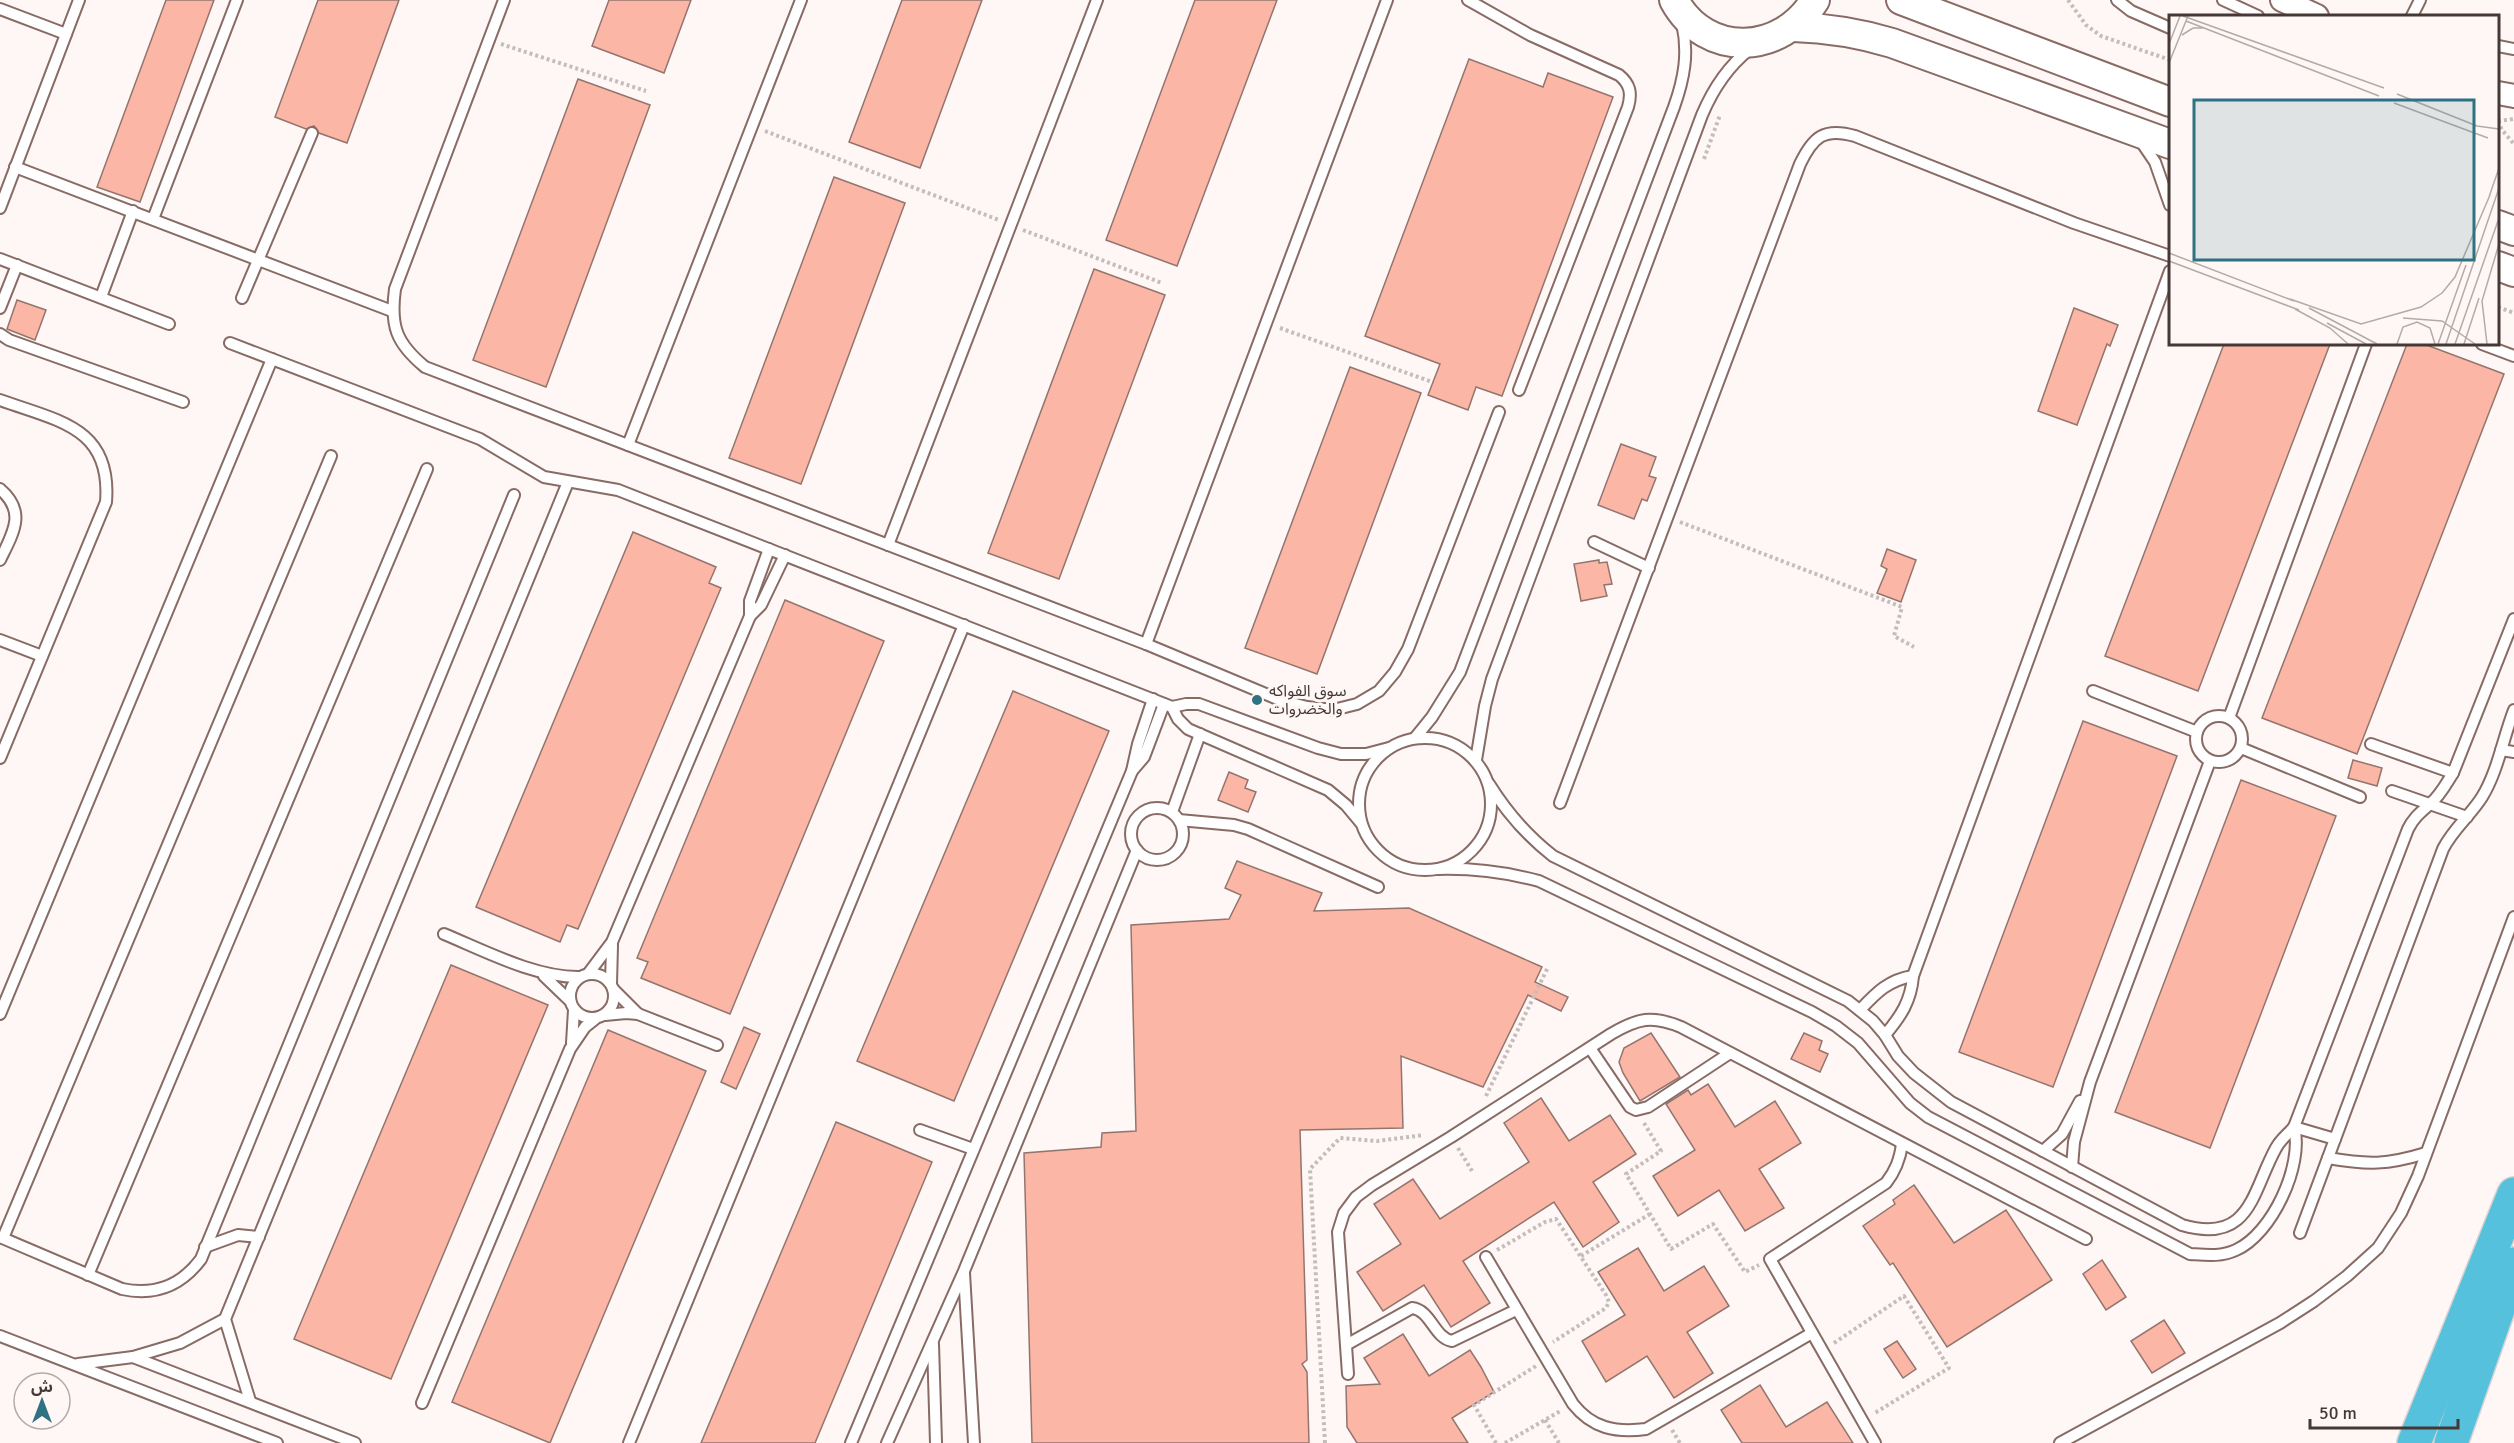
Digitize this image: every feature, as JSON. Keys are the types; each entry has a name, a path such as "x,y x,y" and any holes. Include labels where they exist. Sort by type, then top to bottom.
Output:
{"highway":[{"path":"2415,1443 2514,1194"},
{"path":"2451,1443 2514,1264"}],"street":[{"path":"1677,5 1692,24 1707,34 1742,43 1760,42 1793,27 1815,0"},
{"path":"1901,0 2169,102"},
{"path":"2282,0 2315,15"},
{"path":"1793,27 1848,32 1892,43 2169,144"},
{"path":"2499,93 2514,96"},
{"path":"2499,225 2514,231"},
{"path":"2499,266 2514,272"}],"lane":[{"path":"1,203 79,0"},
{"path":"153,219 237,0"},
{"path":"504,0 395,288 392,311 396,333 407,353 424,368 1146,644 1280,700 1333,710 1357,704 1379,691 1395,672 1408,649 1499,412"},
{"path":"628,446 801,0"},
{"path":"888,545 1097,0"},
{"path":"1146,644 1387,0"},
{"path":"1468,0 1530,35 1619,75 1630,89 1628,107 1519,390"},
{"path":"2117,0 2130,11 2169,28"},
{"path":"2223,0 2256,15"},
{"path":"2412,15 2420,0"},
{"path":"1415,738 1432,717 1460,672 1674,107 1682,84 1686,60 1685,35 1677,5"},
{"path":"0,9 66,34"},
{"path":"1476,760 1492,679 1702,115 1711,93 1724,74 1740,56 1760,42"},
{"path":"2499,46 2514,49"},
{"path":"2133,130 2155,162 2169,202"},
{"path":"1560,803 1800,164 1808,147 1821,135 1838,131 1855,136 2074,223 2169,256"},
{"path":"242,298 312,133"},
{"path":"15,167 392,311"},
{"path":"101,297 133,211"},
{"path":"0,259 169,324"},
{"path":"0,308 17,265"},
{"path":"1885,1035 1903,1012 1912,988 1912,976 2169,274"},
{"path":"0,334 9,340 183,402"},
{"path":"230,343 480,439 499,448 530,471 544,477 618,490 1163,703 1199,704 1318,748 1341,754 1366,754 1415,738 1437,738 1458,746 1476,760 1506,812 1527,836 1553,856 1826,989 1860,1010 1885,1035 1898,1056 1932,1088 1951,1102 2182,1225 2198,1230 2214,1229 2229,1224 2243,1215 2252,1202 2275,1150 2294,1127 2408,828 2421,810 2431,804 2443,790 2452,773 2514,620"},
{"path":"2229,718 2366,345"},
{"path":"2485,345 2514,356"},
{"path":"0,1014 272,359"},
{"path":"0,400 74,427 90,441 102,459 108,481 106,502 0,758"},
{"path":"331,456 1,1237 122,1289 148,1292 161,1290 184,1278 201,1259 514,495"},
{"path":"88,1275 427,469"},
{"path":"249,1401 225,1319 568,482"},
{"path":"0,489 10,499 15,510 16,524 0,560"},
{"path":"1594,542 1649,568"},
{"path":"570,1049 574,983 584,976 612,942 750,615 750,601 769,549"},
{"path":"750,615 761,605 785,555"},
{"path":"629,1443 964,625"},
{"path":"0,640 42,656"},
{"path":"2093,691 2197,732"},
{"path":"1163,703 1188,729 1328,790 1346,805 1360,823 1372,845 1390,861 1414,870 1472,868 1539,881 1812,1012 1836,1026 1858,1043 1910,1103 1928,1117 2190,1254 2213,1256 2235,1251 2255,1238 2270,1220 2280,1200 2298,1148 2294,1127"},
{"path":"851,1443 1132,771 1137,744 1163,703"},
{"path":"2216,716 2229,718 2238,726 2242,736 2241,748 2233,757 2222,762 2210,761 2196,744 2197,732 2204,722 2216,716"},
{"path":"2300,1233 2443,849 2457,826 2482,797 2513,717"},
{"path":"1200,734 1175,816 1183,831 1182,842 1177,852 1167,858 1156,860 1146,857 1137,850 1132,841 1135,821 1142,813 1151,809 1162,809 1175,816 1248,828 1378,887"},
{"path":"2371,744 2452,773"},
{"path":"1360,823 1358,801 1362,780 1373,762 1389,748"},
{"path":"2241,748 2360,797"},
{"path":"2500,750 2514,752"},
{"path":"2072,1167 2074,1142 2090,1082 2210,761"},
{"path":"1438,869 1464,858 1483,838 1491,812 1489,784"},
{"path":"2392,791 2467,817"},
{"path":"887,1443 964,1271 1137,850"},
{"path":"2060,1443 2280,1323 2347,1276 2378,1248 2401,1214 2514,917"},
{"path":"444,934 537,971 565,978 597,974 638,1014"},
{"path":"422,1403 570,1049 585,1027 611,1008 614,999 612,942"},
{"path":"537,971 560,988 572,1005 587,1018 626,1013 638,1014 717,1045"},
{"path":"1860,1010 1885,985 1912,976"},
{"path":"1348,1374 1338,1232 1344,1213 1356,1197 1628,1024 1646,1019 1664,1020 1730,1053 2086,1239"},
{"path":"1590,1048 1630,1107 1636,1110 1648,1107 1730,1053"},
{"path":"2043,1151 2069,1124 2090,1082"},
{"path":"2294,1127 2335,1139"},
{"path":"920,1130 973,1149"},
{"path":"1875,1443 1770,1259 1886,1183 1895,1171 1902,1144"},
{"path":"2328,1158 2377,1164 2399,1161 2426,1153"},
{"path":"205,1247 238,1235 259,1237"},
{"path":"1486,1257 1573,1404 1583,1416 1602,1427 1624,1432 1646,1429 1812,1333"},
{"path":"964,1271 974,1443"},
{"path":"1346,1345 1412,1308 1420,1310 1445,1339 1452,1341 1516,1310"},
{"path":"74,1364 133,1357 180,1343 225,1319"},
{"path":"0,1336 56,1360 74,1364 277,1443"},
{"path":"933,1341 936,1443"},
{"path":"133,1357 356,1443"}],"path":[{"path":"2068,0 2086,25 2101,36 2169,60"},
{"path":"489,40 645,91"},
{"path":"2499,121 2514,119"},
{"path":"2499,123 2514,144"},
{"path":"752,126 1162,283"},
{"path":"2499,307 2514,313"},
{"path":"1266,323 1432,382"},
{"path":"1668,517 1902,607 1894,636 1914,647"},
{"path":"1636,1110 1661,1151 1626,1174 1671,1249 1713,1224 1745,1272 1770,1259"},
{"path":"1451,1137 1472,1171"},
{"path":"1581,1256 1650,1214"},
{"path":"1486,1257 1552,1219 1559,1222 1608,1298 1608,1305 1474,1405 1496,1443"},
{"path":"1822,1350 1904,1296 1949,1368 1862,1421"},
{"path":"1505,1443 1573,1404"},
{"path":"1545,1420 1559,1443"}],"building":[{"path":"166,0 214,0 140,202 97,187"},
{"path":"318,0 399,0 347,143 319,133 314,126 306,129 275,117"},
{"path":"609,0 691,0 664,73 592,46"},
{"path":"902,0 982,0 920,168 849,142"},
{"path":"1195,0 1277,0 1177,266 1106,240"},
{"path":"1469,59 1543,87 1548,73 1613,97 1502,396 1476,387 1468,410 1428,395 1440,364 1365,336"},
{"path":"578,79 650,105 546,387 473,360"},
{"path":"834,177 905,203 801,484 729,458"},
{"path":"1094,269 1165,295 1059,579 988,553"},
{"path":"17,300 46,310 35,340 7,329"},
{"path":"2074,308 2118,325 2110,346 2107,344 2077,425 2038,411"},
{"path":"2224,345 2330,345 2198,691 2105,656"},
{"path":"2407,345 2427,345 2504,374 2357,754 2262,718"},
{"path":"1350,367 1421,393 1317,674 1245,648"},
{"path":"1621,444 1656,457 1649,476 1656,478 1647,501 1642,499 1634,519 1598,505"},
{"path":"633,532 716,567 709,583 721,588 578,929 567,925 560,942 476,907"},
{"path":"1887,549 1916,560 1901,602 1877,593 1887,569 1881,566"},
{"path":"1599,560 1599,563 1607,562 1612,584 1604,585 1607,596 1581,601 1574,564"},
{"path":"785,600 884,641 730,1014 641,978 648,962 637,958"},
{"path":"1013,691 1109,731 954,1101 857,1061"},
{"path":"2083,721 2177,756 2053,1087 1959,1052"},
{"path":"2353,760 2382,768 2377,786 2348,778"},
{"path":"1229,772 1248,780 1245,788 1256,792 1248,812 1218,800"},
{"path":"2241,780 2336,816 2210,1148 2115,1112"},
{"path":"1237,861 1322,893 1314,911 1409,908 1542,967 1535,982 1568,997 1561,1011 1528,995 1483,1087 1401,1056 1403,1128 1300,1130 1307,1360 1302,1364 1307,1372 1309,1443 1032,1443 1024,1153 1101,1147 1102,1133 1136,1131 1131,925 1229,919 1241,895 1225,888"},
{"path":"451,965 548,1005 391,1379 294,1339"},
{"path":"744,1027 760,1034 736,1089 721,1082"},
{"path":"608,1030 706,1071 550,1443 452,1402"},
{"path":"1651,1033 1680,1077 1640,1101 1619,1062 1624,1048"},
{"path":"1804,1033 1822,1041 1819,1050 1828,1054 1820,1072 1791,1059"},
{"path":"1708,1084 1735,1127 1775,1101 1801,1143 1759,1169 1784,1208 1745,1231 1719,1190 1678,1216 1653,1176 1695,1150 1666,1104 1688,1090 1691,1095"},
{"path":"1541,1098 1569,1141 1610,1115 1636,1154 1593,1182 1619,1222 1583,1247 1554,1202 1463,1261 1490,1303 1451,1327 1424,1285 1383,1311 1357,1272 1401,1244 1374,1204 1413,1179 1440,1219 1529,1162 1504,1123"},
{"path":"836,1122 932,1162 815,1443 701,1443"},
{"path":"1914,1185 1954,1243 2006,1210 2052,1280 1947,1347 1893,1263 1890,1265 1863,1226 1895,1204 1893,1200"},
{"path":"1638,1248 1664,1291 1704,1266 1729,1306 1687,1332 1713,1373 1674,1398 1647,1356 1606,1382 1582,1341 1625,1315 1598,1272"},
{"path":"2102,1260 2126,1297 2106,1310 2083,1274"},
{"path":"2164,1320 2185,1353 2152,1373 2131,1341"},
{"path":"1403,1334 1429,1376 1470,1350 1481,1367 1494,1392 1452,1418 1468,1443 1357,1443 1347,1427 1346,1386 1380,1384 1364,1358"},
{"path":"1897,1341 1916,1369 1903,1378 1884,1349"},
{"path":"1760,1385 1786,1427 1827,1402 1853,1443 1742,1443 1721,1410"}],"place":[{"name":"سوق الفواكه والخضروات","path":"1257,700"}]}
